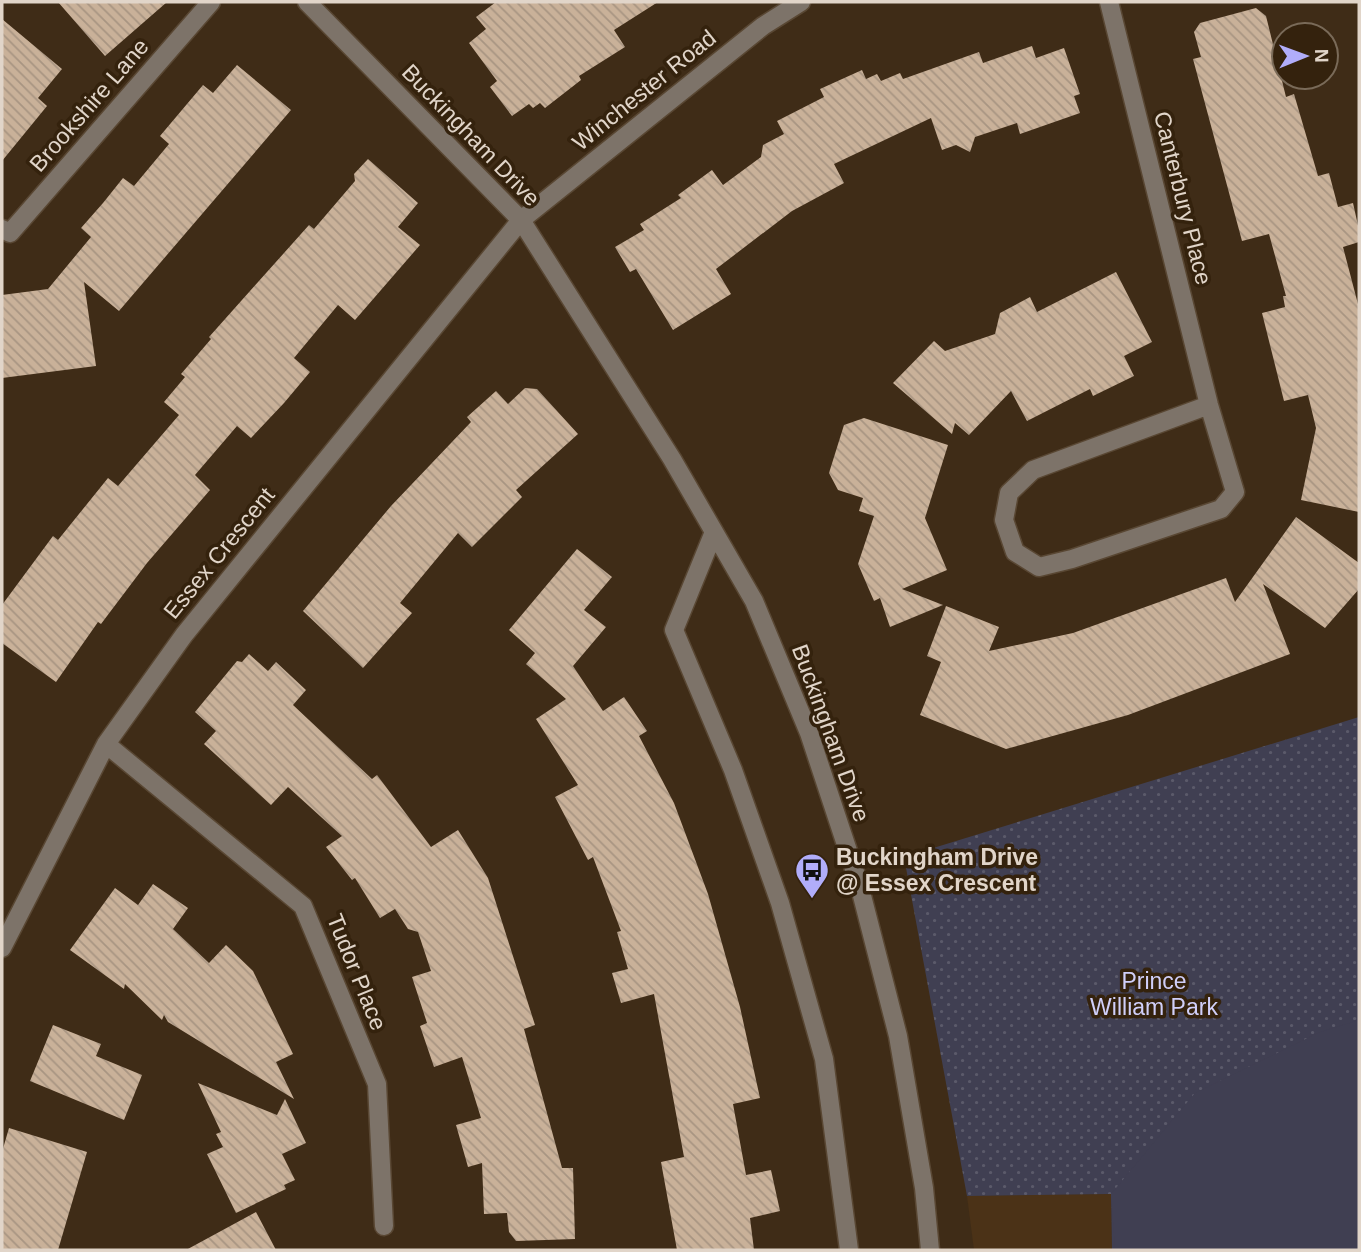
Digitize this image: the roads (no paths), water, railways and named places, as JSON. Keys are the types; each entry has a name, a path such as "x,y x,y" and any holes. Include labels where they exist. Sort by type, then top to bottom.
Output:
{"street":[{"name":"Brookshire Lane","path":"2,229 10,233 211,2"},
{"name":"Buckingham Drive","path":"307,2 521,220 714,531 754,601 809,733 859,884 898,1036 924,1188 930,1250"},
{"name":"Winchester Road","path":"521,220 763,26 801,2"},
{"name":"Canterbury Place","path":"1110,2 1209,405 1235,492 1221,509 1072,559 1039,567 1015,552 1004,520 1009,493 1033,470 1209,405"},
{"name":"Essex Crescent","path":"2,948 106,744 184,635 521,220"},
{"path":"714,531 674,630 742,794 780,903 824,1059 849,1250"},
{"name":"Tudor Place","path":"106,744 303,906 377,1084 384,1226"}],"place":[{"name":"Buckingham Drive @ Essex Crescent","path":"812,900"}],"park label":[{"name":"Prince William Park","path":"1154,994"}]}
